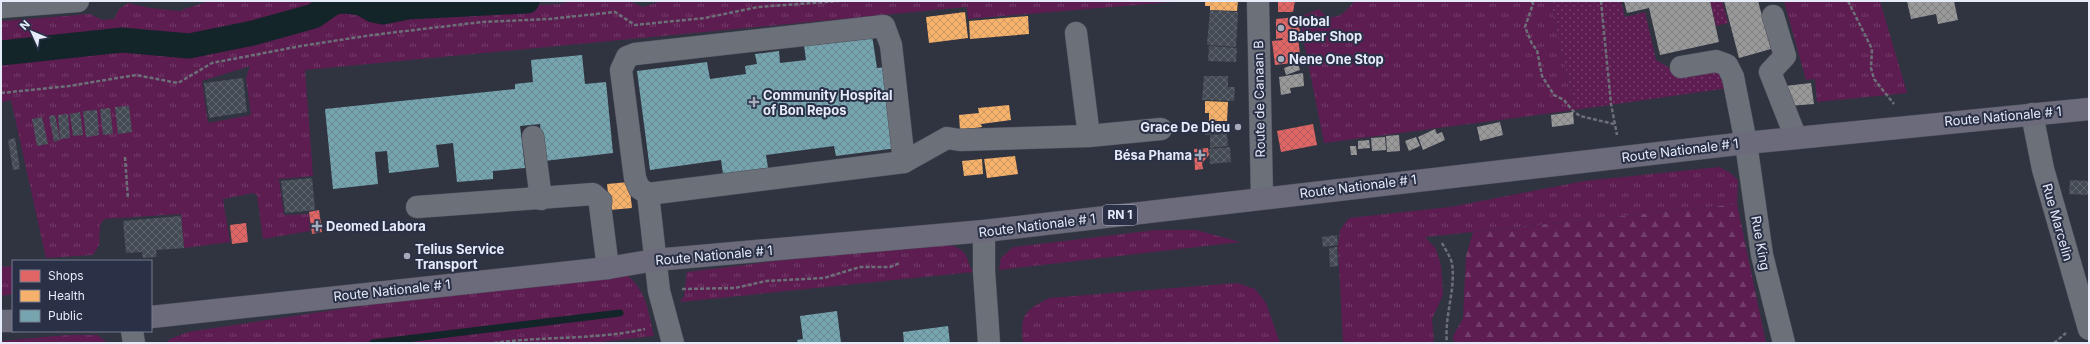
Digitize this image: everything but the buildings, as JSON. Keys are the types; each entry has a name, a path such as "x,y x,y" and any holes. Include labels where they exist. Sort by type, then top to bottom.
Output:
{"main road":[{"name":"Route Nationale # 1","path":"152,317 608,268 655,260 984,231 1746,142 2089,108"},
{"path":"1,321 12,321"}],"street":[{"path":"1,7 78,1"},
{"name":"Route de Canaan B","path":"1258,1 1262,198"},
{"path":"1774,16 1785,56 1770,72 1796,138"},
{"path":"904,162 891,45 884,26 635,54 628,57 621,70 635,178 639,188 648,194 904,162 947,138 960,140 1089,136 1161,129"},
{"path":"1076,33 1089,136"},
{"name":"Rue King","path":"1681,67 1716,61 1727,65 1733,77 1746,142 1762,255 1784,343"},
{"name":"Rue Marcelin","path":"2032,114 2043,169 2089,329"},
{"path":"533,137 541,199"},
{"path":"417,207 593,194 598,196 601,201 600,205 608,268"},
{"path":"648,194 655,260 660,291 670,333"},
{"path":"984,231 984,271 989,343"},
{"path":"132,332 134,343"}],"path":[{"path":"1,92 69,86 136,75 178,83 212,63 301,46 482,22 549,19 616,12 635,25 705,18 758,7 839,1"},
{"path":"1532,1 1533,4 1525,28 1532,44 1537,50 1542,76 1548,87 1554,94 1564,100 1572,111 1580,116 1614,124"},
{"path":"1601,1 1610,104 1614,124 1624,157"},
{"path":"1848,1 1872,49 1871,68 1874,79 1885,95 1914,125"},
{"path":"125,157 128,199"},
{"path":"1442,244 1452,262 1453,293 1446,334 1447,343"},
{"path":"660,291 735,288 766,281 824,278 860,267 890,267 904,262"},
{"path":"494,343 563,337 607,337 670,333"}],"green space":[{"path":"209,1 329,1 314,12 303,13 246,30 190,42 122,34 1,47 1,21 90,14 102,20 114,19 119,9 128,3 150,8 179,11"},
{"path":"574,1 629,1 643,7 662,1 1184,1 968,19 967,7 305,70 313,176 279,179 284,215 309,214 310,231 263,239 257,195 253,193 223,199 230,242 184,248 181,214 104,219 100,225 99,245 93,255 46,258 11,100 1,102 1,56 121,43 191,49 325,19 338,11 354,10 373,16 405,17 458,9 559,4","holes":["250,66 246,78 251,115 208,123 202,81"]},
{"path":"1355,1 1550,1 1575,110 1324,143 1299,17 1319,9 1326,17 1340,15 1343,14"},
{"path":"1550,1 1621,1 1625,17 1645,12 1656,60 1678,73 1715,69 1725,79 1728,88 1575,110"},
{"path":"1710,1 1722,1 1728,23 1716,26"},
{"path":"1784,1 1880,1 1907,93 1817,102 1815,79 1806,80"},
{"path":"1719,167 1729,172 1738,180 1737,204 1425,237 1436,249 1441,265 1443,295 1432,319 1434,343 1343,343 1338,246 1340,230 1349,218 1450,207 1584,181"},
{"path":"1737,204 1766,343 1454,343 1453,336 1463,319 1466,256 1473,232"},
{"path":"1156,230 1196,230 1240,242 999,270 1001,258 1013,247"},
{"path":"936,241 948,244 963,251 973,272 680,302 684,296 687,272"},
{"path":"12,266 12,294 1,296 1,267"},
{"path":"625,273 633,280 646,302 654,336 592,343 166,343 170,339 188,332 407,299"},
{"path":"1237,283 1255,289 1266,303 1280,343 1023,343 1022,325 1026,314 1034,306 1049,298"},
{"path":"67,335 97,335 108,343 1,343 1,341"}],"waterway":[{"path":"1,53 122,40 189,46 253,33 314,16 334,2 344,1"},
{"path":"346,1 361,3 373,10 383,12 408,7 527,1"},
{"path":"373,343 620,313"}],"place":[{"name":"Global Baber Shop","path":"1281,28"},
{"name":"Nene One Stop","path":"1281,59"},
{"name":"Community Hospital of Bon Repos","path":"754,102"},
{"name":"Grace De Dieu","path":"1238,127"},
{"name":"Bésa Phama","path":"1200,155"},
{"name":"Deomed Labora","path":"317,226"},
{"name":"Telius Service Transport","path":"407,256"}]}
